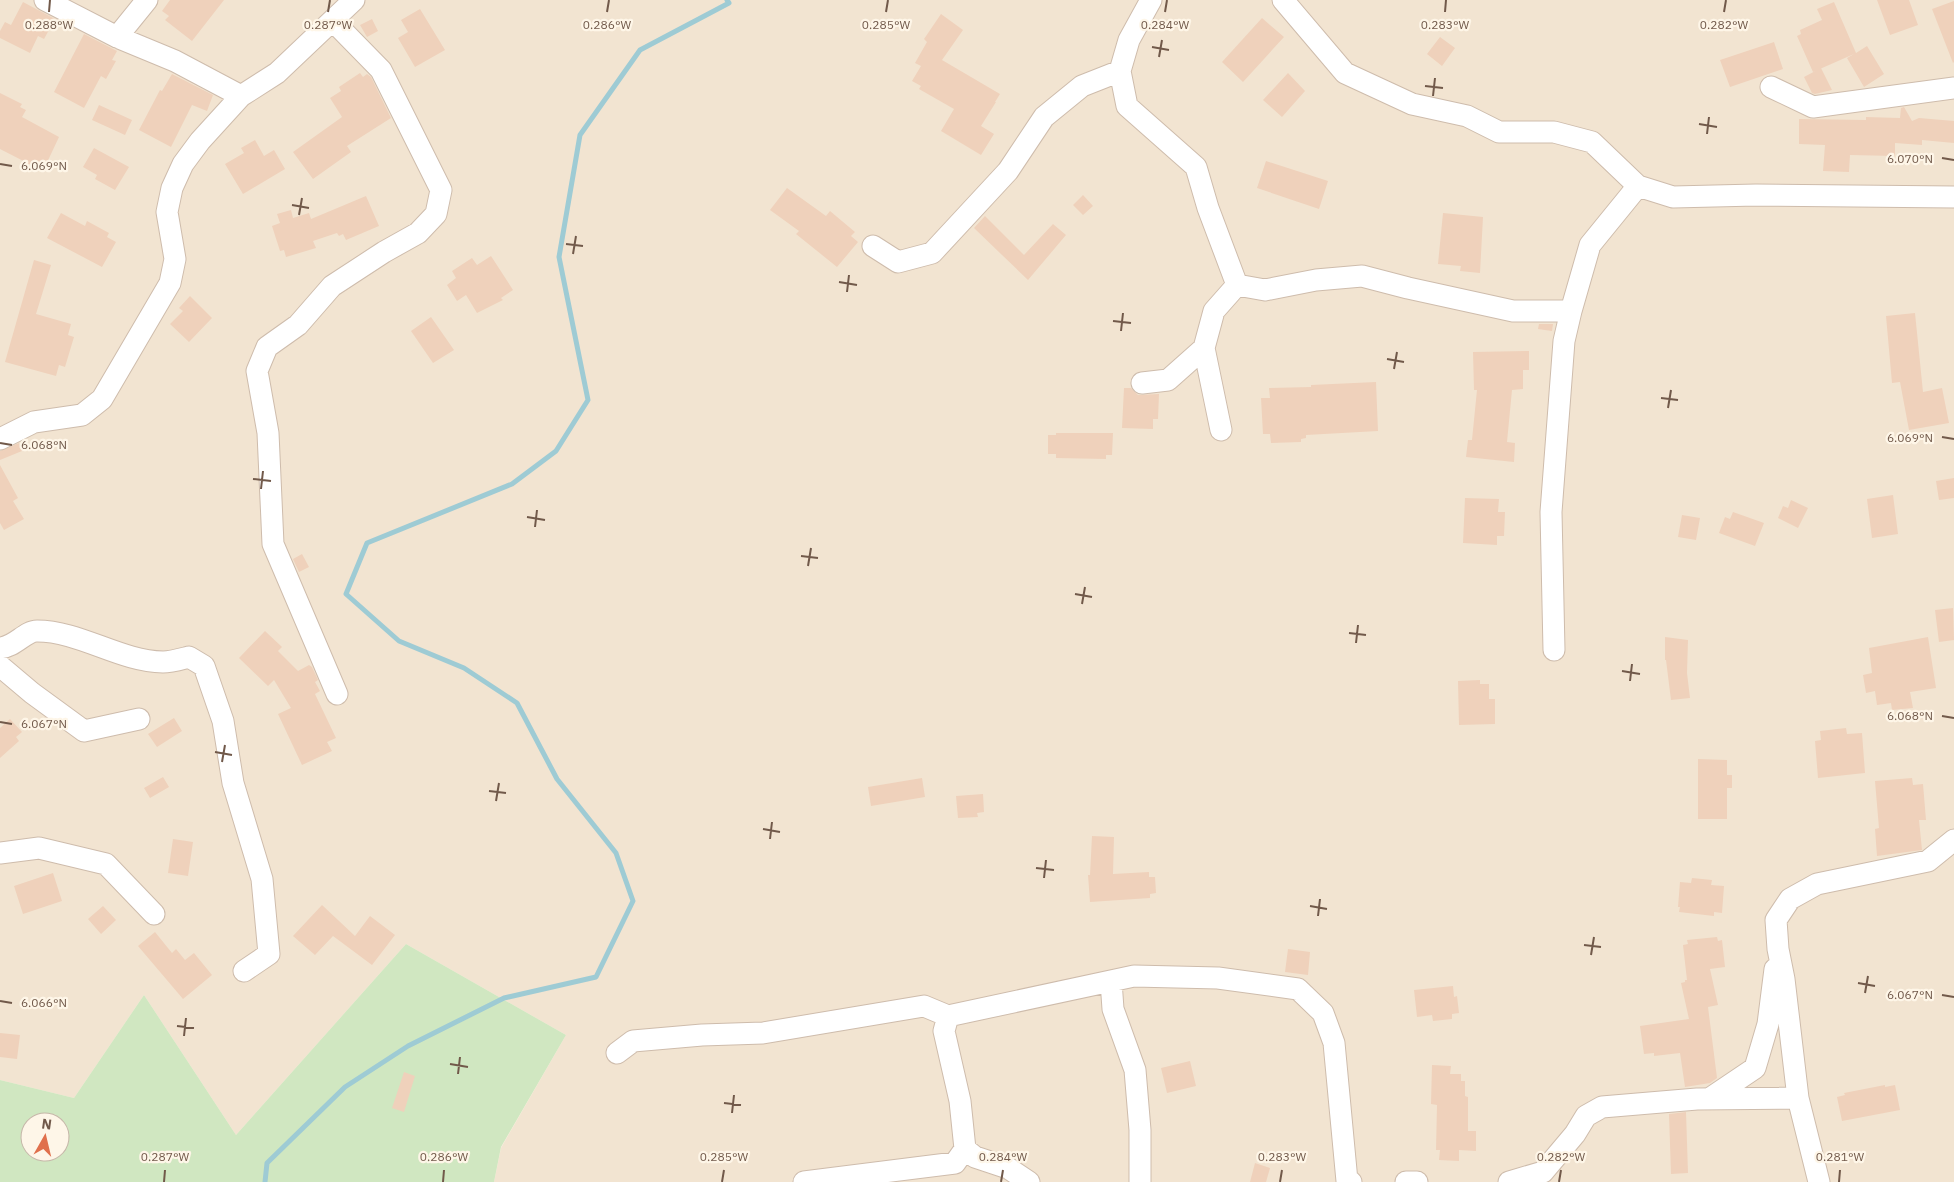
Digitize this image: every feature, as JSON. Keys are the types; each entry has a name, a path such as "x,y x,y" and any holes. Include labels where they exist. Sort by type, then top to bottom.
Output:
{"street":[{"path":"45,0 117,37 175,61 241,96"},
{"path":"117,37 147,0"},
{"path":"0,439 34,422 82,415 102,399 170,283 175,259 167,212 172,188 183,164 200,141 241,96 277,73 333,22 354,0"},
{"path":"1151,0 1129,40 1120,71 1127,106 1196,167 1208,208 1237,285"},
{"path":"1283,0 1345,73 1412,104 1467,116 1499,132 1554,132 1592,142 1638,186 1672,197 1756,195 1954,198"},
{"path":"333,22 382,70 440,190 436,214 418,232 332,286 298,325 267,348 257,371 268,433 269,489 273,544 336,694"},
{"path":"873,246 898,262 932,254 1008,171 1044,117 1082,86 1120,71"},
{"path":"1771,87 1813,107 1954,88"},
{"path":"1554,650 1551,512 1564,341 1590,245 1638,186"},
{"path":"1237,285 1265,290 1316,280 1362,276 1513,311 1571,311"},
{"path":"1222,430 1204,348 1214,311 1237,285"},
{"path":"1142,383 1168,380 1204,348"},
{"path":"0,648 8,648 34,631 56,633 137,658 164,662 189,657 204,666 223,721 233,783 262,879 269,954 244,971"},
{"path":"0,666 32,693 84,731 139,719"},
{"path":"1820,1182 1798,1098 1784,979 1778,949 1776,920 1790,899 1817,884 1928,861 1954,840"},
{"path":"0,853 39,848 106,864 154,914"},
{"path":"1709,1099 1755,1068 1768,1024 1778,949"},
{"path":"617,1053 633,1041 702,1035 763,1033 924,1006 948,1016 1134,976 1218,978 1298,989 1324,1013 1334,1043 1347,1180 1351,1182"},
{"path":"1111,981 1113,1009 1135,1070 1140,1130 1140,1182"},
{"path":"804,1182 955,1163 965,1149 960,1101 944,1031 948,1016"},
{"path":"1509,1182 1543,1172 1575,1134 1586,1116 1602,1107 1709,1099 1798,1098"},
{"path":"965,1149 975,1157 1008,1168 1029,1182"},
{"path":"1406,1182 1417,1182"}],"shaded area":[{"path":"0,0 1954,0 1954,1182 494,1182 501,1148 566,1035 406,944 236,1135 144,995 74,1098 0,1080"}],"green space":[{"path":"406,944 566,1035 501,1147 494,1182 0,1182 0,1080 74,1098 144,995 236,1135"}],"building":[{"path":"170,0 224,0 192,41 165,20 169,16 162,11"},
{"path":"1877,0 1909,0 1918,25 1890,35"},
{"path":"1954,1 1954,62 1953,63 1932,9"},
{"path":"23,2 55,19 44,39 38,36 30,53 0,38 0,31 5,22 11,25"},
{"path":"1834,2 1856,53 1867,46 1884,74 1864,87 1847,58 1854,54 1813,72 1797,36 1801,34 1800,30 1822,20 1817,9"},
{"path":"420,9 445,50 415,67 398,38 408,32 401,20"},
{"path":"941,14 963,30 942,60 1000,94 981,126 994,134 981,155 941,131 954,109 919,89 921,86 912,81 921,66 915,63 927,42 924,39"},
{"path":"1262,18 1284,37 1243,82 1222,62"},
{"path":"372,19 378,31 367,37 360,25"},
{"path":"84,34 117,51 112,60 116,61 106,79 101,76 84,108 54,92"},
{"path":"1440,37 1455,48 1442,66 1427,54"},
{"path":"1774,42 1783,69 1730,87 1720,60"},
{"path":"1821,68 1832,90 1815,94 1812,93 1804,77"},
{"path":"360,73 363,77 367,74 371,77 391,118 347,146 351,152 313,179 293,152 342,117 330,98 341,91 339,87"},
{"path":"1288,73 1305,91 1282,117 1263,100"},
{"path":"172,74 213,95 207,111 192,105 171,147 139,130 160,90 162,91"},
{"path":"0,93 22,104 20,107 26,110 22,117 59,137 43,171 0,149"},
{"path":"99,105 132,120 125,135 92,120"},
{"path":"1904,107 1912,121 1919,118 1954,121 1954,143 1922,140 1922,145 1895,143 1895,156 1850,155 1849,172 1823,171 1825,145 1799,144 1799,119 1866,120 1866,117 1900,118 1901,108"},
{"path":"255,140 264,156 274,150 285,169 243,194 225,164 244,153 241,148"},
{"path":"94,148 129,167 115,190 95,179 97,175 83,167"},
{"path":"1266,161 1328,181 1319,209 1257,188"},
{"path":"787,188 826,216 830,211 855,232 851,236 858,242 837,267 796,234 799,231 770,210"},
{"path":"1083,195 1093,206 1083,215 1073,205"},
{"path":"366,196 379,226 346,240 343,234 339,236 337,233 313,241 316,248 286,257 284,250 280,251 272,226 280,223 277,214 291,210 293,218 309,213 311,219"},
{"path":"61,213 85,226 87,221 109,233 107,237 116,242 102,267 47,238"},
{"path":"1443,213 1483,217 1480,273 1460,271 1461,266 1438,264"},
{"path":"985,216 1024,255 1053,224 1066,235 1028,280 974,228"},
{"path":"491,256 513,290 501,298 503,300 477,313 466,295 457,301 447,285 456,278 452,271 472,258 477,265"},
{"path":"34,260 51,265 36,314 71,324 68,335 74,337 65,367 59,365 56,376 5,362"},
{"path":"190,296 212,318 189,342 170,324 183,311 179,308"},
{"path":"1915,313 1923,392 1942,388 1949,423 1909,430 1900,382 1892,383 1886,316"},
{"path":"431,317 454,350 433,363 411,331"},
{"path":"1539,324 1553,324 1552,331 1538,329"},
{"path":"1529,351 1529,370 1523,370 1523,389 1512,390 1507,442 1515,443 1514,462 1466,457 1468,440 1472,440 1477,390 1474,390 1473,352"},
{"path":"1376,382 1378,431 1306,435 1306,438 1301,439 1301,442 1271,443 1270,434 1263,434 1261,398 1270,398 1269,388"},
{"path":"1124,388 1131,388 1138,395 1159,394 1158,419 1153,419 1153,429 1122,428"},
{"path":"1056,433 1113,433 1112,455 1106,455 1106,459 1056,458 1056,454 1048,454 1048,435 1056,435"},
{"path":"19,443 22,451 0,460 0,451"},
{"path":"0,465 18,498 13,501 24,519 4,530 0,523"},
{"path":"1954,478 1954,498 1939,500 1936,481"},
{"path":"1893,495 1898,534 1872,538 1867,499"},
{"path":"1465,498 1499,499 1498,512 1505,512 1504,536 1497,536 1497,545 1463,543"},
{"path":"1791,500 1808,508 1798,528 1778,518 1783,506 1788,508"},
{"path":"1733,512 1764,523 1755,546 1719,533 1725,517 1730,519"},
{"path":"1682,515 1700,518 1696,540 1678,537"},
{"path":"302,554 309,567 299,572 293,559"},
{"path":"1953,608 1954,640 1939,642 1935,610"},
{"path":"265,631 282,647 278,651 298,671 309,665 312,667 318,680 315,682 320,691 315,694 336,738 327,742 332,751 302,765 278,714 291,708 274,680 268,686 239,658"},
{"path":"1665,637 1688,640 1687,673 1690,698 1671,700 1665,660"},
{"path":"1928,637 1936,688 1910,692 1913,708 1892,710 1891,703 1877,705 1875,691 1866,693 1863,675 1872,673 1869,648"},
{"path":"1480,680 1480,684 1489,684 1489,699 1495,699 1495,724 1459,725 1458,681"},
{"path":"174,718 182,731 157,747 148,734"},
{"path":"10,719 22,732 16,737 19,741 0,758 0,728"},
{"path":"1846,728 1847,734 1862,733 1865,773 1818,778 1815,741 1821,740 1820,731"},
{"path":"1698,759 1727,760 1727,775 1732,775 1732,788 1727,788 1727,819 1698,819"},
{"path":"163,777 169,787 150,798 144,788"},
{"path":"922,778 925,797 871,806 868,787"},
{"path":"1912,778 1913,785 1923,784 1926,820 1919,820 1922,850 1877,856 1875,829 1879,828 1875,781"},
{"path":"983,794 984,812 977,813 978,817 958,818 956,796"},
{"path":"1092,836 1114,837 1113,874 1149,872 1149,877 1155,877 1156,893 1150,894 1150,898 1090,902 1088,875 1090,875"},
{"path":"173,839 193,842 188,876 168,873"},
{"path":"53,873 62,901 23,914 14,886"},
{"path":"1692,878 1712,880 1711,885 1724,886 1722,913 1714,912 1714,916 1679,912 1680,882 1691,883"},
{"path":"322,905 355,936 370,916 395,935 372,965 333,936 315,955 293,936"},
{"path":"103,906 116,920 101,934 88,919"},
{"path":"155,932 172,953 176,949 185,960 194,953 212,975 183,999 138,946"},
{"path":"1717,937 1718,941 1722,940 1725,967 1710,969 1718,1005 1708,1007 1717,1078 1710,1083 1685,1087 1680,1053 1654,1056 1654,1053 1644,1054 1640,1026 1689,1019 1681,983 1687,980 1683,945 1688,944 1687,940"},
{"path":"1288,949 1310,952 1308,975 1285,972"},
{"path":"1453,986 1454,997 1457,996 1459,1013 1452,1014 1452,1019 1433,1021 1432,1015 1417,1017 1414,990"},
{"path":"0,1033 20,1035 17,1059 0,1057"},
{"path":"1190,1061 1196,1086 1167,1093 1161,1068"},
{"path":"1432,1065 1451,1066 1450,1074 1461,1074 1461,1081 1465,1081 1465,1096 1468,1097 1468,1131 1476,1131 1476,1151 1459,1150 1459,1161 1439,1160 1440,1150 1436,1150 1437,1105 1431,1104"},
{"path":"404,1072 415,1076 404,1112 392,1108"},
{"path":"1885,1085 1885,1087 1895,1085 1900,1110 1842,1121 1837,1097 1845,1095 1844,1093"},
{"path":"1686,1112 1688,1173 1671,1174 1669,1114"},
{"path":"1255,1163 1270,1168 1266,1182 1250,1182"}],"waterway":[{"path":"265,1182 267,1163 345,1087 408,1046 504,998 596,977 633,901 616,853 557,779 517,703 464,668 399,641 346,594 367,543 512,484 556,451 588,400 559,257 580,135 640,50 729,3 727,0"}]}
